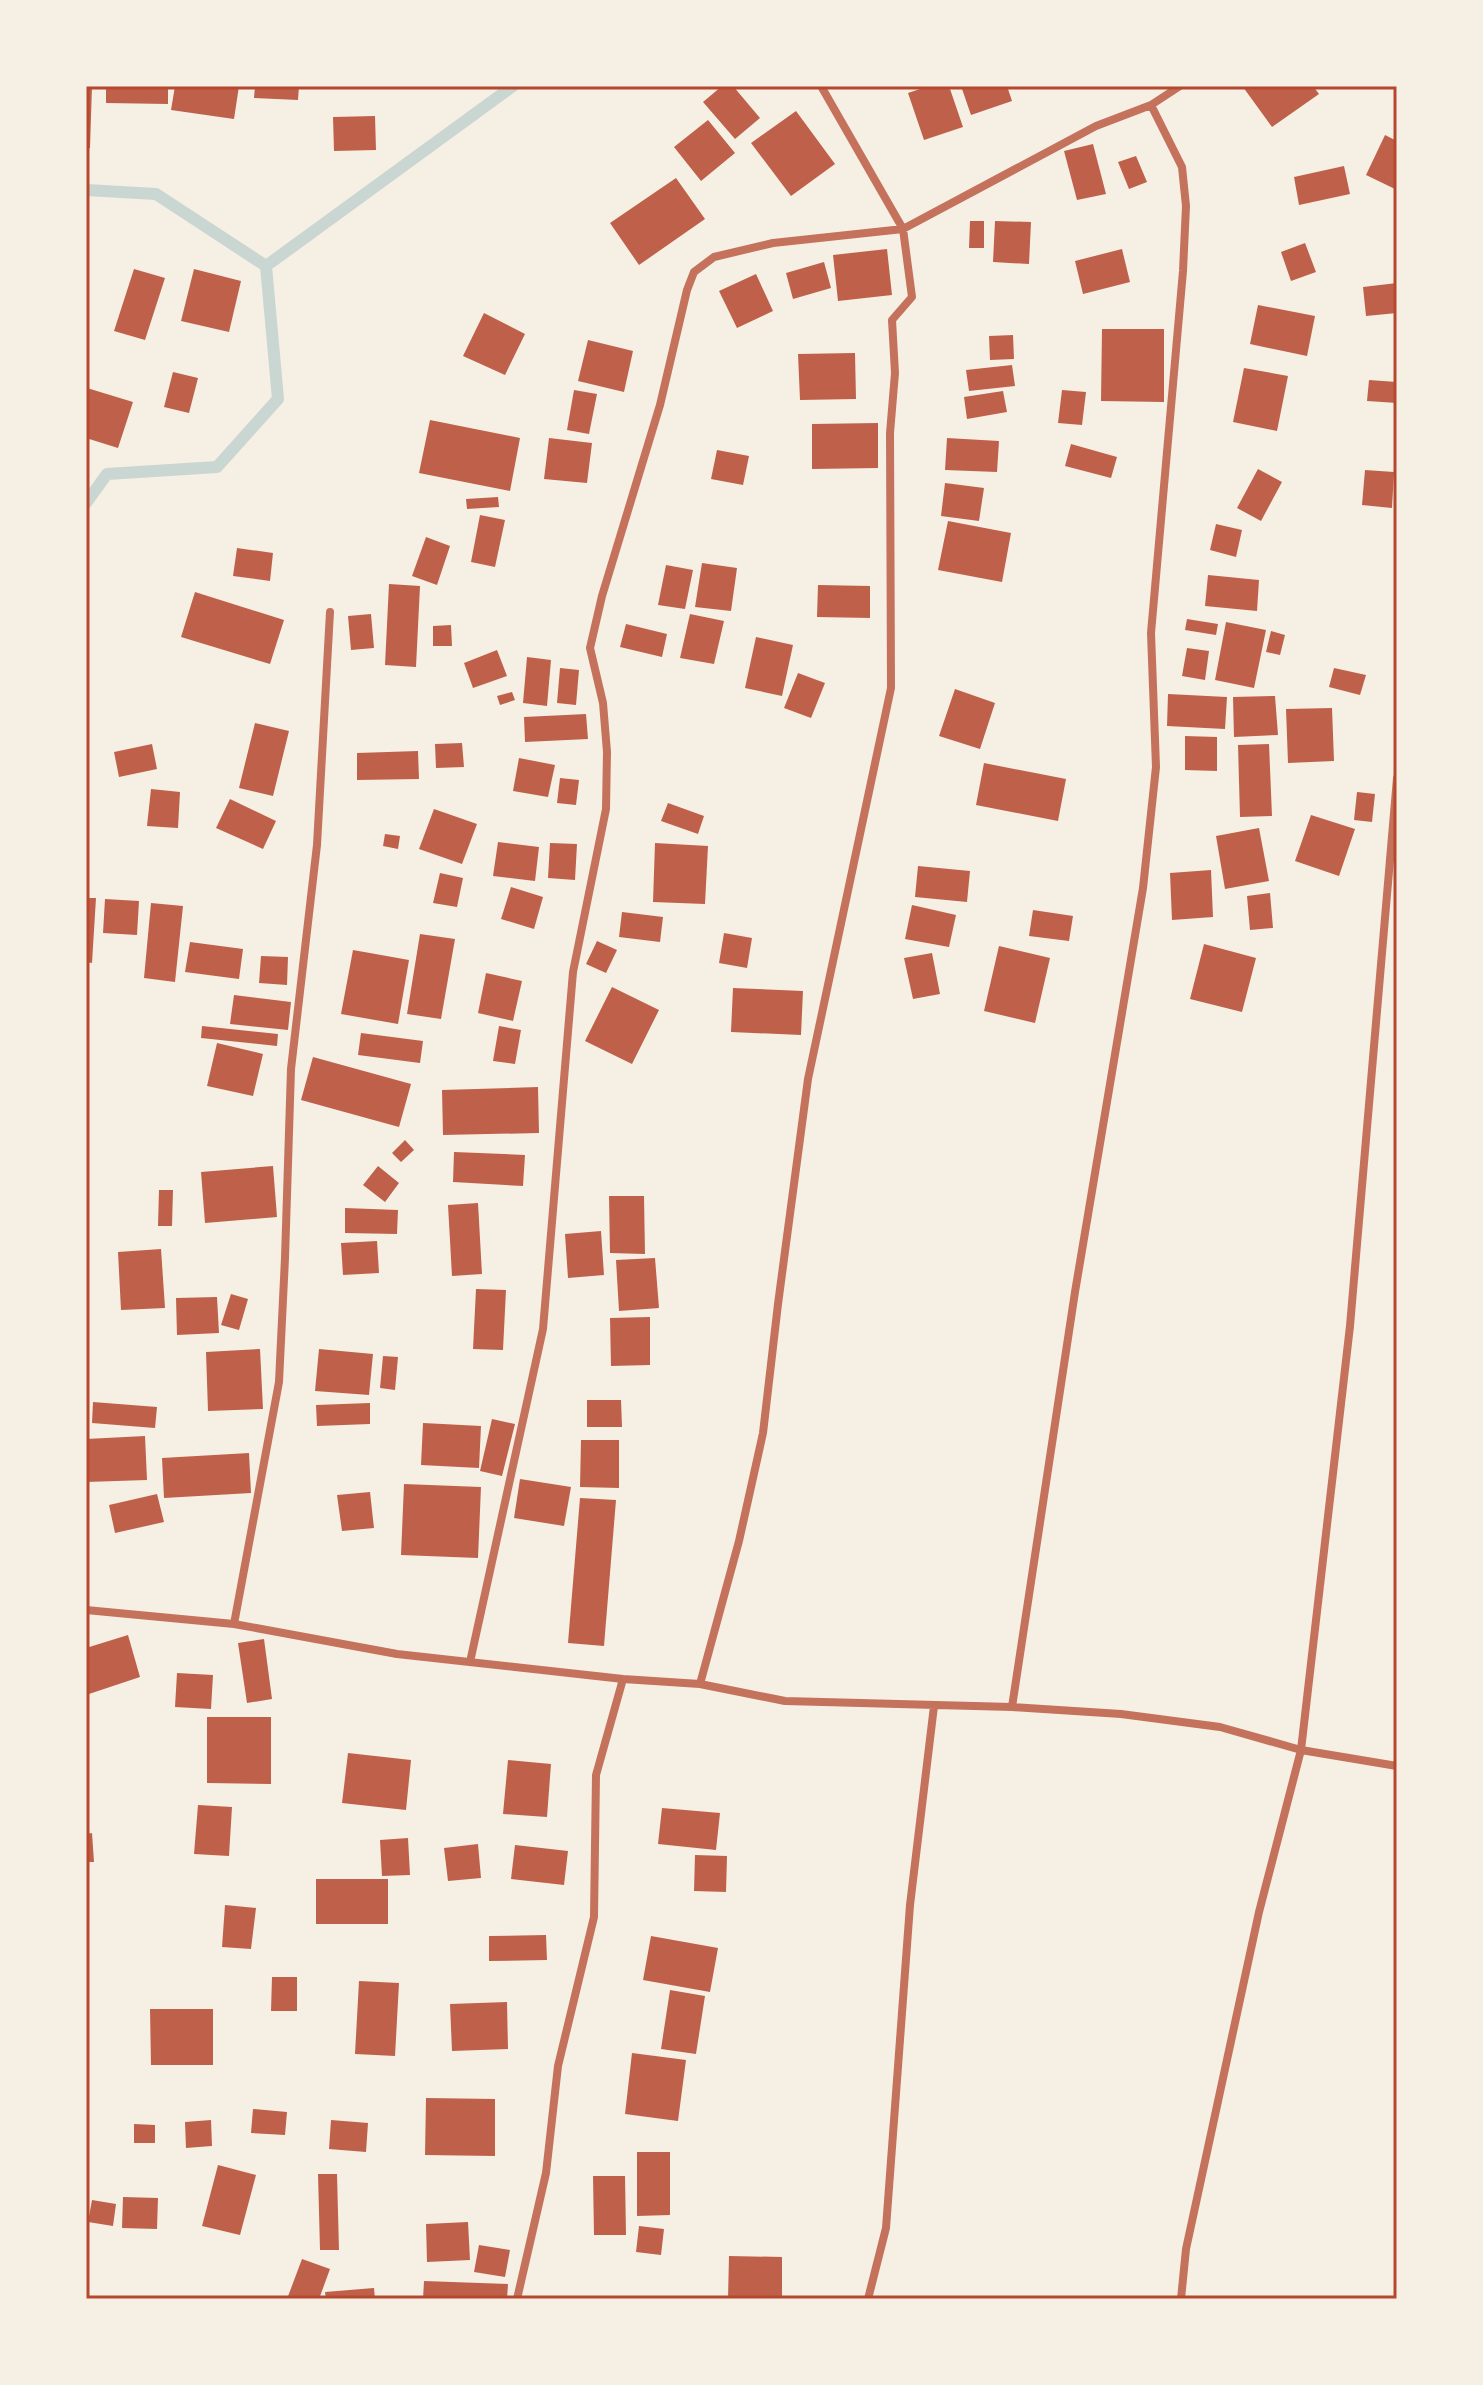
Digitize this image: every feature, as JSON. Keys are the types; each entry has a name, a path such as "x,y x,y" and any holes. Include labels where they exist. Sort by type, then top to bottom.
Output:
{"street":[{"path":"700,1684 739,1541 763,1433 808,1079 891,688 890,433 895,373 892,320 912,297 903,229 821,86"},
{"path":"470,1662 543,1329 573,972 606,809 607,752 603,703 590,648 602,596 660,405 694,272 714,257 773,243 903,229 1096,126 1151,105 1180,86"},
{"path":"1012,1707 1075,1292 1143,888 1156,767 1151,633 1186,206 1182,167 1151,105"},
{"path":"234,1624 279,1382 291,1069 317,845 330,612"},
{"path":"1181,2299 1186,2249 1255,1926 1301,1750 1350,1326 1397,778"},
{"path":"86,1610 234,1624 397,1654 623,1679 700,1684 785,1701 857,1701 1121,1714 1220,1727 1301,1750 1397,1766"},
{"path":"517,2299 546,2173 558,2066 594,1917 596,1775 623,1679"},
{"path":"868,2299 886,2228 910,1905 934,1706"}],"building":[{"path":"86,86 92,86 90,148 86,148"},
{"path":"106,86 168,86 168,104 106,103"},
{"path":"175,86 239,86 234,119 171,110"},
{"path":"255,86 299,86 298,100 254,98"},
{"path":"722,86 733,86 760,118 735,139 703,102"},
{"path":"929,86 949,86 963,127 924,140 908,93"},
{"path":"961,86 1007,86 1012,101 971,115"},
{"path":"1245,86 1313,86 1319,94 1272,127"},
{"path":"796,111 835,164 791,196 751,143"},
{"path":"375,116 376,150 334,151 333,117"},
{"path":"708,120 735,153 701,181 674,147"},
{"path":"1385,135 1397,141 1397,190 1366,175"},
{"path":"1093,144 1106,194 1077,200 1064,151"},
{"path":"1136,156 1147,182 1129,189 1118,162"},
{"path":"1344,166 1350,194 1299,205 1294,177"},
{"path":"676,178 705,219 639,265 610,223"},
{"path":"970,221 984,221 984,248 969,248"},
{"path":"995,221 1031,222 1029,264 993,262"},
{"path":"1305,243 1316,272 1291,281 1281,252"},
{"path":"887,249 892,295 838,301 833,255"},
{"path":"1122,249 1130,282 1083,294 1075,261"},
{"path":"824,262 831,288 793,299 786,273"},
{"path":"134,269 165,278 145,340 114,331"},
{"path":"194,269 241,281 229,332 181,321"},
{"path":"756,274 773,311 737,328 719,291"},
{"path":"1397,283 1397,313 1366,316 1363,287"},
{"path":"1258,305 1315,316 1307,356 1250,344"},
{"path":"484,313 525,334 505,375 463,356"},
{"path":"1102,329 1164,329 1164,402 1101,401"},
{"path":"1013,335 1014,359 990,360 989,336"},
{"path":"588,340 633,351 624,392 578,381"},
{"path":"855,353 856,399 800,400 798,354"},
{"path":"1012,365 1015,386 969,391 966,370"},
{"path":"1244,368 1288,376 1277,431 1233,422"},
{"path":"173,372 198,378 189,413 164,407"},
{"path":"1369,380 1397,382 1397,403 1367,401"},
{"path":"87,388 133,402 118,448 86,438"},
{"path":"574,390 597,394 589,434 567,430"},
{"path":"1062,390 1086,392 1082,425 1058,423"},
{"path":"1003,391 1007,412 967,419 964,397"},
{"path":"430,420 520,438 510,491 419,473"},
{"path":"878,423 878,468 812,469 812,424"},
{"path":"549,438 592,443 587,483 544,479"},
{"path":"947,438 999,441 997,472 945,470"},
{"path":"1071,444 1117,457 1111,478 1065,466"},
{"path":"717,450 749,456 743,485 711,479"},
{"path":"1258,469 1282,482 1261,521 1237,508"},
{"path":"1365,470 1394,472 1392,508 1362,505"},
{"path":"945,483 984,488 979,521 941,516"},
{"path":"498,497 499,507 467,509 466,499"},
{"path":"480,515 505,520 495,567 471,562"},
{"path":"948,521 1011,533 1002,582 938,570"},
{"path":"1216,524 1242,530 1236,557 1210,550"},
{"path":"426,537 450,546 437,585 412,576"},
{"path":"237,548 273,553 270,581 233,576"},
{"path":"702,563 737,568 731,611 695,607"},
{"path":"666,565 693,570 685,609 658,605"},
{"path":"1208,575 1259,580 1257,611 1205,606"},
{"path":"389,584 420,586 416,667 385,665"},
{"path":"818,585 870,586 870,618 817,617"},
{"path":"195,592 284,620 270,664 181,637"},
{"path":"371,614 374,648 351,650 348,616"},
{"path":"690,614 724,621 714,664 680,658"},
{"path":"1187,619 1218,624 1216,635 1185,630"},
{"path":"1226,622 1266,630 1254,688 1215,680"},
{"path":"626,624 667,634 662,657 620,647"},
{"path":"451,625 452,646 433,646 433,626"},
{"path":"1271,631 1285,635 1280,655 1266,652"},
{"path":"756,637 793,645 782,696 745,688"},
{"path":"1187,648 1209,651 1205,680 1182,676"},
{"path":"497,650 507,676 473,688 464,663"},
{"path":"527,657 551,660 547,706 523,703"},
{"path":"560,668 579,670 576,705 557,703"},
{"path":"1334,668 1366,675 1360,695 1329,687"},
{"path":"798,673 825,683 811,718 784,708"},
{"path":"955,689 995,703 980,749 939,736"},
{"path":"512,692 515,700 500,705 497,696"},
{"path":"1168,694 1227,697 1225,729 1167,726"},
{"path":"1275,696 1278,735 1234,737 1233,697"},
{"path":"1332,708 1334,761 1288,763 1286,709"},
{"path":"586,714 588,739 525,742 524,717"},
{"path":"255,723 289,731 273,796 239,788"},
{"path":"1185,736 1217,737 1217,771 1185,770"},
{"path":"462,743 464,767 436,768 435,744"},
{"path":"152,744 157,769 119,777 114,752"},
{"path":"1269,744 1272,816 1240,817 1238,745"},
{"path":"418,751 419,779 357,780 357,753"},
{"path":"519,758 555,765 548,797 513,791"},
{"path":"984,763 1066,779 1058,821 976,805"},
{"path":"560,778 579,780 576,805 557,803"},
{"path":"151,789 180,792 178,828 147,826"},
{"path":"1357,792 1375,794 1372,822 1354,820"},
{"path":"230,799 276,821 263,849 216,828"},
{"path":"668,803 704,816 698,834 661,821"},
{"path":"434,809 477,824 462,864 419,849"},
{"path":"1311,815 1355,829 1339,876 1295,861"},
{"path":"1259,828 1269,881 1225,889 1216,836"},
{"path":"385,834 400,836 398,849 383,846"},
{"path":"498,842 539,847 535,881 493,876"},
{"path":"550,843 577,844 575,880 548,878"},
{"path":"655,843 708,846 705,904 653,902"},
{"path":"918,866 970,871 967,902 915,897"},
{"path":"1211,870 1213,917 1172,920 1170,873"},
{"path":"440,873 463,878 457,907 433,903"},
{"path":"511,887 543,897 534,929 501,919"},
{"path":"1270,893 1273,928 1250,930 1247,896"},
{"path":"86,898 96,898 92,963 86,962"},
{"path":"105,899 139,901 137,935 103,933"},
{"path":"151,903 183,906 175,982 144,978"},
{"path":"912,905 956,915 949,947 905,939"},
{"path":"1033,910 1073,916 1069,941 1029,936"},
{"path":"622,912 663,917 660,942 619,937"},
{"path":"724,933 752,938 747,968 719,963"},
{"path":"420,934 455,939 441,1019 407,1014"},
{"path":"597,941 617,950 606,973 586,964"},
{"path":"190,942 243,949 239,979 185,972"},
{"path":"1204,944 1256,958 1242,1012 1190,999"},
{"path":"999,946 1050,958 1035,1023 984,1011"},
{"path":"353,950 409,960 398,1024 341,1014"},
{"path":"932,953 940,994 913,999 904,958"},
{"path":"261,956 288,957 287,985 259,983"},
{"path":"486,973 522,981 513,1021 478,1013"},
{"path":"612,987 659,1010 632,1064 585,1041"},
{"path":"733,988 803,991 801,1035 731,1032"},
{"path":"234,995 291,1002 288,1030 230,1024"},
{"path":"202,1026 278,1034 277,1046 201,1038"},
{"path":"499,1026 521,1030 515,1064 493,1061"},
{"path":"361,1033 423,1041 420,1063 358,1055"},
{"path":"217,1043 263,1054 253,1096 207,1086"},
{"path":"313,1057 411,1084 399,1127 301,1100"},
{"path":"538,1087 539,1133 443,1135 442,1090"},
{"path":"405,1140 414,1150 401,1162 392,1153"},
{"path":"454,1152 525,1155 523,1186 453,1182"},
{"path":"273,1166 277,1217 205,1223 201,1172"},
{"path":"378,1166 399,1183 385,1202 363,1185"},
{"path":"159,1190 173,1190 172,1226 158,1226"},
{"path":"609,1196 644,1196 645,1254 610,1253"},
{"path":"478,1203 482,1274 452,1276 448,1205"},
{"path":"345,1208 398,1210 397,1234 345,1233"},
{"path":"601,1231 604,1275 568,1278 565,1234"},
{"path":"377,1241 379,1273 343,1275 341,1243"},
{"path":"161,1249 165,1308 121,1310 118,1252"},
{"path":"655,1258 659,1308 619,1311 616,1260"},
{"path":"476,1289 506,1290 503,1350 473,1349"},
{"path":"231,1294 248,1299 239,1330 221,1325"},
{"path":"217,1297 219,1333 177,1335 176,1298"},
{"path":"650,1317 650,1365 611,1366 610,1318"},
{"path":"260,1349 263,1409 208,1411 206,1352"},
{"path":"319,1349 373,1354 369,1395 315,1391"},
{"path":"383,1356 398,1357 395,1390 380,1388"},
{"path":"587,1400 621,1400 622,1427 587,1427"},
{"path":"93,1402 157,1407 155,1428 92,1423"},
{"path":"370,1403 370,1424 317,1426 316,1405"},
{"path":"492,1419 515,1424 502,1476 480,1471"},
{"path":"423,1423 481,1426 479,1468 421,1465"},
{"path":"145,1436 147,1480 86,1482 86,1439"},
{"path":"581,1440 619,1440 619,1488 580,1487"},
{"path":"249,1453 251,1493 164,1498 162,1458"},
{"path":"520,1479 571,1487 564,1526 514,1518"},
{"path":"404,1484 481,1487 478,1558 401,1555"},
{"path":"370,1492 374,1528 342,1531 337,1495"},
{"path":"157,1494 164,1522 115,1533 109,1505"},
{"path":"580,1498 616,1500 604,1646 568,1643"},
{"path":"128,1635 140,1677 86,1695 86,1648"},
{"path":"264,1639 272,1699 247,1703 238,1643"},
{"path":"177,1673 213,1675 211,1709 175,1707"},
{"path":"207,1717 271,1717 271,1784 207,1783"},
{"path":"348,1753 411,1760 406,1810 342,1803"},
{"path":"508,1760 551,1764 547,1817 503,1814"},
{"path":"198,1805 232,1807 229,1856 194,1854"},
{"path":"662,1808 720,1813 716,1850 658,1844"},
{"path":"92,1833 94,1862 86,1862 86,1834"},
{"path":"408,1838 410,1875 382,1876 380,1840"},
{"path":"478,1844 481,1878 448,1881 444,1848"},
{"path":"515,1845 568,1851 564,1885 511,1879"},
{"path":"695,1855 727,1856 726,1892 694,1891"},
{"path":"316,1879 388,1879 388,1924 316,1924"},
{"path":"225,1905 256,1908 251,1949 222,1947"},
{"path":"546,1935 547,1960 489,1961 489,1936"},
{"path":"651,1936 718,1948 710,1992 643,1980"},
{"path":"272,1977 297,1977 297,2011 271,2011"},
{"path":"359,1981 399,1983 395,2056 355,2054"},
{"path":"670,1990 705,1996 696,2054 661,2049"},
{"path":"507,2002 508,2049 452,2051 450,2004"},
{"path":"150,2009 213,2009 213,2065 151,2065"},
{"path":"632,2053 686,2060 678,2121 625,2114"},
{"path":"426,2098 495,2099 495,2156 425,2155"},
{"path":"253,2109 287,2112 285,2135 251,2133"},
{"path":"211,2120 212,2146 186,2148 185,2122"},
{"path":"331,2120 368,2123 366,2152 329,2149"},
{"path":"134,2124 155,2125 155,2143 134,2143"},
{"path":"637,2152 670,2152 670,2215 637,2216"},
{"path":"218,2165 256,2175 240,2235 202,2226"},
{"path":"318,2174 337,2174 339,2250 320,2250"},
{"path":"593,2176 625,2176 626,2235 594,2235"},
{"path":"123,2197 158,2198 157,2229 122,2228"},
{"path":"92,2200 116,2204 113,2226 88,2222"},
{"path":"468,2222 470,2260 427,2262 426,2224"},
{"path":"639,2226 664,2229 661,2255 636,2252"},
{"path":"479,2245 510,2250 505,2277 474,2272"},
{"path":"729,2256 782,2257 782,2299 728,2299"},
{"path":"302,2259 330,2269 319,2299 287,2299"},
{"path":"424,2281 508,2284 507,2299 423,2299"},
{"path":"374,2288 375,2299 326,2299 325,2292"}],"waterway":[{"path":"266,266 513,86"},
{"path":"86,190 156,194 266,266"},
{"path":"86,503 107,474 217,467 278,399 266,266"}]}
